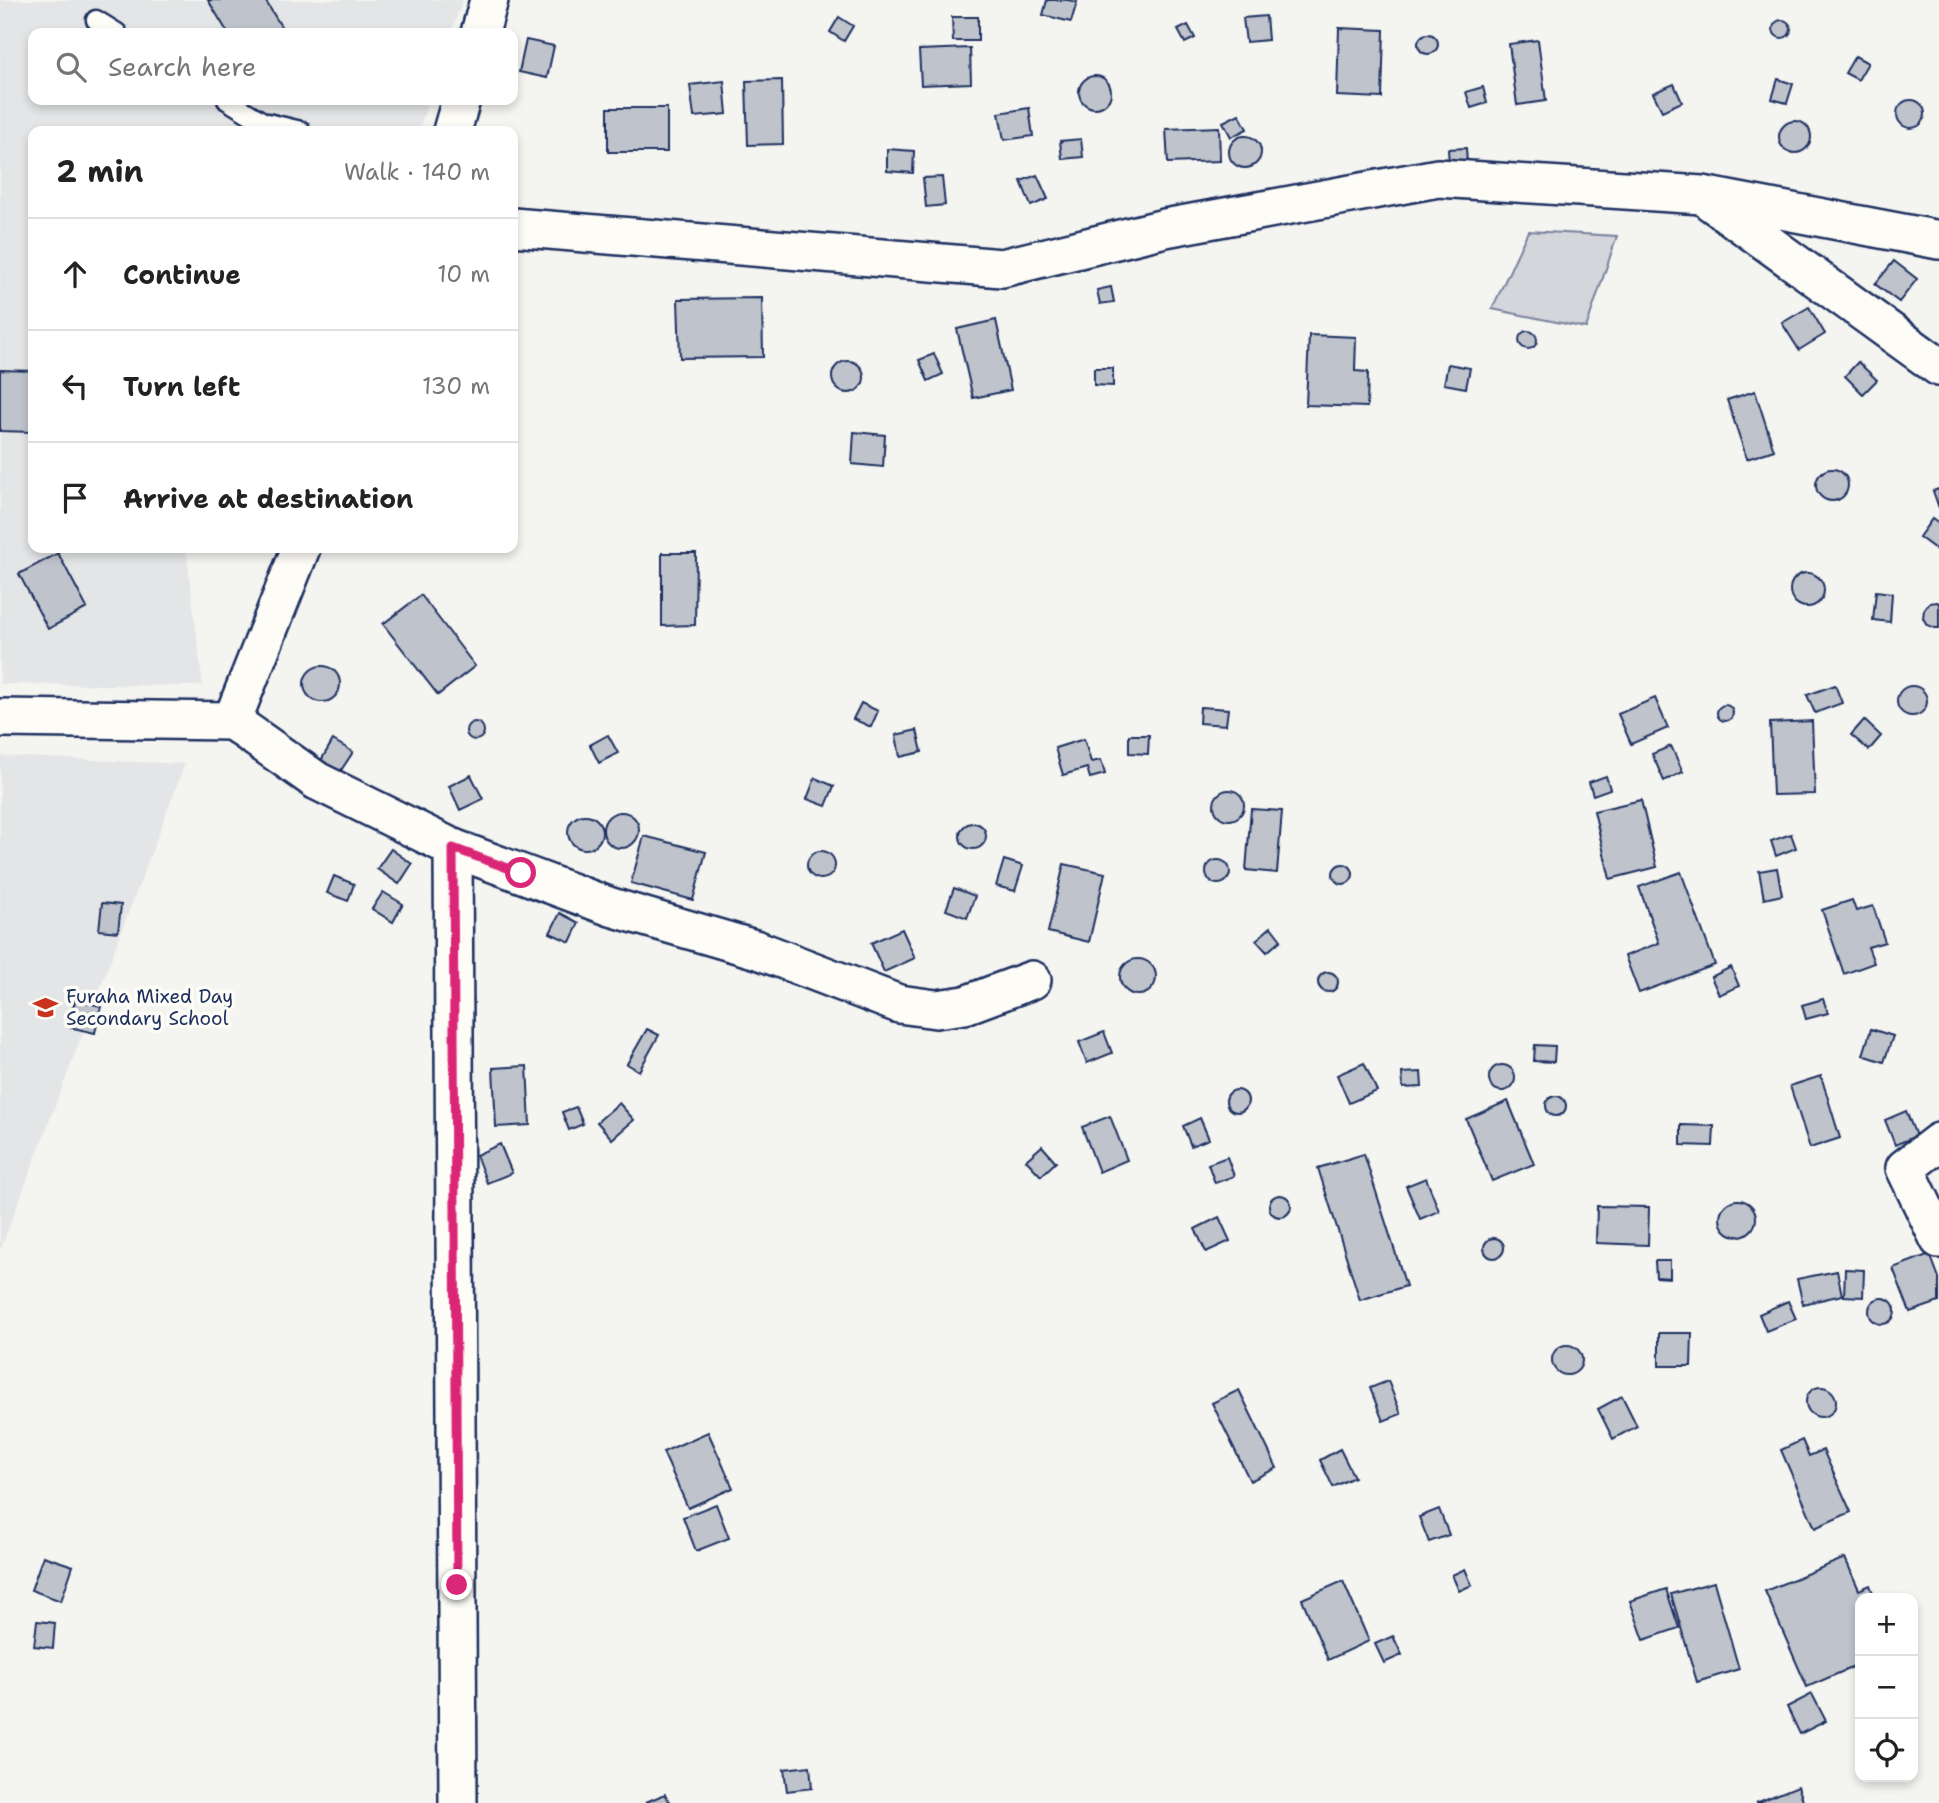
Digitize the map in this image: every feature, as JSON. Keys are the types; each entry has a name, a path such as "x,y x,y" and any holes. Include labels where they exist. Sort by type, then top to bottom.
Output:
{"street":[{"path":"481,28 489,0"},
{"path":"454,126 460,105"},
{"path":"518,227 1002,268 1165,228 1438,178 1702,195 1939,240"},
{"path":"1702,195 1939,367"},
{"path":"232,721 299,553"},
{"path":"0,718 232,721 317,781 453,848 611,907 758,950 900,1004 936,1009 965,1004 1032,980"},
{"path":"453,848 458,1803"},
{"path":"1939,1142 1905,1167 1939,1239"}],"lane":[{"path":"96,20 109,28"},
{"path":"235,105 263,122 280,126"}],"shaded area":[{"path":"0,0 463,0 453,28 28,28 28,105 427,105 420,126 28,126 28,553 187,553 203,686 0,684"},
{"path":"1528,231 1617,236 1586,328 1492,309"},
{"name":"Furaha Mixed Day Secondary School","path":"0,756 185,764 0,1251"}],"building":[{"path":"208,0 265,0 282,28 225,28"},
{"path":"1047,0 1077,2 1071,22 1043,15"},
{"path":"1266,16 1268,40 1246,42 1243,18"},
{"path":"839,17 853,26 844,41 830,32"},
{"path":"952,17 978,17 978,41 953,41"},
{"path":"1782,20 1788,23 1791,29 1788,35 1782,38 1776,35 1773,29 1776,23"},
{"path":"1188,25 1195,38 1185,43 1178,30"},
{"path":"1339,28 1384,30 1382,98 1337,96"},
{"path":"1428,34 1435,37 1438,44 1435,51 1428,54 1421,51 1418,44 1421,37"},
{"path":"526,40 554,46 547,78 519,72"},
{"path":"1538,40 1546,101 1517,105 1509,44"},
{"path":"970,48 971,83 921,85 919,50"},
{"path":"1855,56 1868,63 1858,80 1845,73"},
{"path":"1095,76 1106,81 1111,92 1106,103 1095,108 1084,103 1079,92 1084,81"},
{"path":"1778,79 1793,84 1787,103 1772,99"},
{"path":"782,80 783,144 748,145 746,81"},
{"path":"724,81 727,114 694,117 690,85"},
{"path":"1674,84 1682,102 1662,111 1653,93"},
{"path":"1483,87 1487,103 1471,108 1466,92"},
{"path":"1911,100 1921,104 1925,114 1921,124 1911,128 1901,124 1897,114 1901,104"},
{"path":"608,108 667,108 667,152 608,152"},
{"path":"1029,108 1033,136 1004,140 999,113"},
{"path":"1239,114 1247,129 1231,137 1223,122"},
{"path":"1795,121 1807,125 1811,137 1807,149 1795,153 1783,149 1779,137 1783,125"},
{"path":"1219,127 1220,161 1168,163 1166,129"},
{"path":"1245,136 1257,140 1261,152 1257,164 1245,168 1233,164 1229,152 1233,140"},
{"path":"1081,139 1083,157 1062,159 1060,141"},
{"path":"1466,148 1467,163 1449,164 1448,149"},
{"path":"887,149 914,151 913,173 887,171"},
{"path":"1037,175 1048,199 1031,206 1021,181"},
{"path":"942,177 945,205 926,207 923,178"},
{"path":"1894,261 1917,279 1899,302 1875,284"},
{"path":"1111,287 1114,302 1100,304 1097,290"},
{"path":"762,298 763,357 680,358 678,299"},
{"path":"1809,307 1825,334 1799,350 1782,323"},
{"path":"996,320 1011,390 973,398 957,329"},
{"path":"1524,331 1532,331 1537,340 1535,347 1524,349 1519,344 1519,336"},
{"path":"1309,335 1356,337 1355,371 1368,372 1367,407 1306,405"},
{"path":"934,354 943,374 928,381 919,360"},
{"path":"848,361 860,365 864,377 860,389 848,393 836,389 832,377 836,365"},
{"path":"1858,362 1877,380 1863,394 1845,376"},
{"path":"1448,364 1470,368 1466,388 1444,384"},
{"path":"1094,368 1113,368 1113,386 1094,385"},
{"path":"0,370 28,371 28,432 0,431"},
{"path":"1755,391 1774,450 1747,459 1727,400"},
{"path":"854,432 885,435 883,467 852,464"},
{"path":"1832,469 1843,474 1848,485 1843,496 1832,501 1821,496 1816,485 1821,474"},
{"path":"1939,489 1939,508 1933,491"},
{"path":"1932,519 1939,524 1938,551 1919,537"},
{"path":"58,553 87,608 48,629 19,574"},
{"path":"662,553 696,553 695,625 662,626"},
{"path":"1807,573 1819,578 1824,590 1819,602 1807,607 1795,602 1790,590 1795,578"},
{"path":"1876,591 1892,593 1890,622 1873,620"},
{"path":"421,595 475,666 438,695 383,624"},
{"path":"1937,602 1939,628 1935,628 1927,625 1923,618 1929,603"},
{"path":"322,666 335,671 340,684 335,697 322,702 309,697 304,684 309,671"},
{"path":"1835,685 1842,703 1815,713 1807,695"},
{"path":"1912,686 1922,691 1927,701 1922,711 1912,716 1902,711 1897,701 1902,691"},
{"path":"1655,698 1668,728 1631,744 1618,714"},
{"path":"861,703 878,711 871,727 853,719"},
{"path":"1725,705 1733,713 1725,721 1717,713"},
{"path":"1200,707 1228,709 1226,725 1199,723"},
{"path":"1864,720 1881,736 1869,750 1851,735"},
{"path":"1812,721 1815,794 1773,795 1770,723"},
{"path":"475,722 481,725 484,731 481,737 475,740 469,737 466,731 469,725"},
{"path":"917,730 922,752 900,757 896,735"},
{"path":"608,735 618,753 599,763 590,745"},
{"path":"1129,735 1149,735 1148,754 1129,753"},
{"path":"1084,739 1091,762 1101,760 1105,774 1090,778 1087,768 1063,775 1055,748"},
{"path":"333,740 353,752 338,775 319,764"},
{"path":"1671,746 1683,772 1664,781 1652,754"},
{"path":"471,775 483,799 460,810 449,786"},
{"path":"1606,776 1610,789 1593,795 1589,782"},
{"path":"815,778 834,786 826,806 807,799"},
{"path":"1229,790 1240,794 1244,805 1240,816 1229,820 1218,816 1214,805 1218,794"},
{"path":"1641,800 1657,867 1610,879 1594,811"},
{"path":"1251,809 1282,811 1277,873 1246,870"},
{"path":"621,812 634,817 639,830 634,843 621,848 608,843 603,830 608,817"},
{"path":"585,815 597,820 602,832 597,844 585,849 573,844 568,832 573,820"},
{"path":"973,823 982,827 986,836 982,845 973,849 964,845 960,836 964,827"},
{"path":"1791,834 1796,848 1776,856 1771,841"},
{"path":"644,836 706,852 693,900 631,883"},
{"path":"391,849 412,864 399,884 377,869"},
{"path":"821,851 831,855 835,865 831,875 821,879 811,875 807,865 811,855"},
{"path":"1004,860 1023,866 1015,891 996,886"},
{"path":"1218,860 1227,863 1230,872 1227,881 1218,884 1209,881 1206,872 1209,863"},
{"path":"1064,864 1105,873 1089,942 1048,932"},
{"path":"1343,864 1350,867 1353,874 1350,881 1343,884 1336,881 1333,874 1336,867"},
{"path":"1777,868 1782,895 1764,899 1759,871"},
{"path":"1681,872 1715,965 1639,993 1625,956 1659,943 1639,887"},
{"path":"334,876 354,884 348,901 327,893"},
{"path":"954,888 975,896 967,918 946,910"},
{"path":"383,892 403,904 393,922 372,909"},
{"path":"1852,900 1856,911 1873,906 1885,942 1868,947 1874,963 1844,974 1822,910"},
{"path":"102,903 121,905 118,932 99,930"},
{"path":"560,913 579,923 570,942 550,933"},
{"path":"1271,927 1281,940 1267,952 1256,940"},
{"path":"902,929 915,958 884,972 871,943"},
{"path":"1138,959 1150,965 1156,977 1150,989 1138,995 1126,989 1120,977 1126,965"},
{"path":"1731,967 1739,986 1719,995 1711,977"},
{"path":"1328,972 1335,975 1338,982 1335,989 1328,992 1321,989 1318,982 1321,975"},
{"path":"1823,999 1828,1013 1806,1019 1802,1005"},
{"path":"75,1000 101,1006 95,1033 69,1027"},
{"path":"647,1029 659,1035 639,1071 627,1064"},
{"path":"1871,1029 1893,1036 1884,1062 1863,1055"},
{"path":"1104,1032 1112,1053 1087,1063 1079,1042"},
{"path":"1535,1045 1555,1046 1554,1062 1534,1061"},
{"path":"1364,1063 1377,1091 1349,1103 1337,1075"},
{"path":"1502,1065 1511,1069 1515,1078 1511,1087 1502,1091 1493,1087 1489,1078 1493,1069"},
{"path":"527,1066 530,1125 496,1127 493,1068"},
{"path":"1421,1072 1422,1087 1403,1088 1402,1073"},
{"path":"1821,1076 1840,1138 1810,1148 1790,1086"},
{"path":"1237,1090 1245,1093 1248,1101 1245,1109 1237,1112 1229,1109 1226,1101 1229,1093"},
{"path":"1556,1096 1563,1099 1566,1106 1563,1113 1556,1116 1549,1113 1546,1106 1549,1099"},
{"path":"1508,1101 1534,1164 1492,1181 1466,1119"},
{"path":"619,1103 634,1120 612,1139 597,1122"},
{"path":"576,1107 583,1124 569,1130 562,1112"},
{"path":"1906,1111 1916,1136 1895,1145 1885,1120"},
{"path":"1110,1116 1127,1160 1099,1172 1082,1127"},
{"path":"1200,1118 1209,1139 1191,1146 1183,1126"},
{"path":"1681,1125 1714,1126 1713,1146 1681,1145"},
{"path":"500,1144 512,1173 487,1183 476,1155"},
{"path":"1042,1146 1056,1162 1041,1176 1026,1160"},
{"path":"1364,1154 1406,1286 1360,1300 1318,1168"},
{"path":"1227,1157 1234,1176 1215,1183 1208,1164"},
{"path":"1426,1178 1439,1211 1420,1219 1406,1186"},
{"path":"1280,1195 1288,1198 1291,1206 1288,1214 1280,1217 1272,1214 1269,1206 1272,1198"},
{"path":"1738,1200 1750,1206 1756,1218 1750,1230 1738,1236 1726,1230 1720,1218 1726,1206"},
{"path":"1597,1206 1649,1207 1648,1245 1596,1243"},
{"path":"1219,1217 1230,1241 1206,1252 1195,1229"},
{"path":"1494,1238 1501,1241 1504,1248 1501,1255 1494,1258 1487,1255 1484,1248 1487,1241"},
{"path":"1930,1254 1939,1278 1939,1302 1910,1312 1893,1268"},
{"path":"1655,1261 1670,1261 1670,1278 1656,1277"},
{"path":"1845,1269 1864,1270 1863,1297 1844,1296"},
{"path":"1837,1271 1842,1295 1803,1304 1797,1279"},
{"path":"1882,1298 1891,1302 1895,1311 1891,1320 1882,1324 1873,1320 1869,1311 1873,1302"},
{"path":"1788,1301 1796,1319 1766,1331 1759,1314"},
{"path":"1659,1333 1692,1333 1691,1366 1659,1366"},
{"path":"1567,1345 1578,1349 1582,1360 1578,1371 1567,1375 1556,1371 1552,1360 1556,1349"},
{"path":"1388,1381 1401,1414 1383,1421 1370,1388"},
{"path":"1821,1387 1832,1391 1836,1402 1832,1413 1821,1417 1810,1413 1806,1402 1810,1391"},
{"path":"1239,1390 1277,1468 1250,1481 1212,1403"},
{"path":"1622,1396 1637,1426 1613,1439 1598,1409"},
{"path":"708,1432 733,1488 688,1508 663,1452"},
{"path":"1802,1440 1809,1456 1823,1450 1851,1512 1815,1528 1781,1450"},
{"path":"1340,1449 1354,1477 1333,1487 1320,1460"},
{"path":"716,1504 729,1538 696,1551 683,1517"},
{"path":"1439,1509 1449,1535 1429,1542 1419,1517"},
{"path":"43,1556 73,1566 61,1601 31,1590"},
{"path":"1845,1558 1859,1590 1870,1585 1873,1593 1855,1593 1855,1666 1807,1687 1765,1591"},
{"path":"1465,1569 1472,1585 1459,1591 1452,1575"},
{"path":"1343,1581 1369,1641 1328,1660 1302,1599"},
{"path":"1714,1582 1739,1669 1697,1682 1671,1594"},
{"path":"1666,1589 1679,1628 1644,1640 1630,1601"},
{"path":"37,1621 55,1623 53,1648 34,1646"},
{"path":"1393,1636 1402,1655 1384,1663 1375,1644"},
{"path":"1812,1694 1826,1721 1800,1734 1787,1707"},
{"path":"810,1766 812,1788 787,1791 784,1769"},
{"path":"1798,1786 1804,1803 1756,1803"},
{"path":"665,1794 670,1803 646,1803 646,1802"}],"place":[{"name":"Furaha Mixed Day Secondary School","path":"46,1007"}],"route":[{"path":"457,1585 453,848 521,873"}]}
